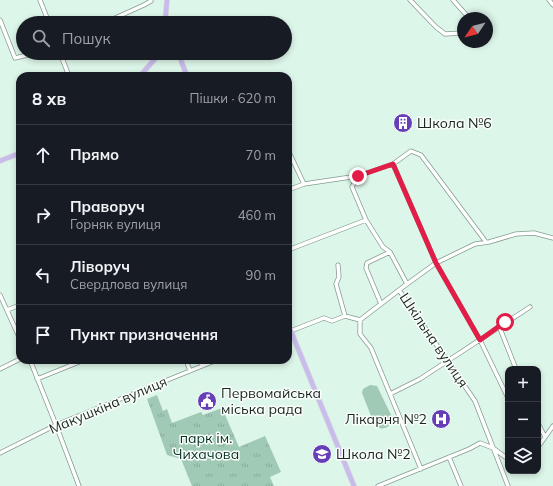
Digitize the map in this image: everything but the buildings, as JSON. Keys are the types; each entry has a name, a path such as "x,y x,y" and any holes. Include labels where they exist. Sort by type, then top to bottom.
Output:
{"main road":[{"path":"166,16 167,0"},
{"path":"143,72 154,60"},
{"path":"181,60 185,72"},
{"path":"0,161 16,155"},
{"path":"292,337 354,486"}],"street":[{"path":"40,0 46,16"},
{"path":"410,0 436,27 445,34 457,33"},
{"path":"453,0 464,12"},
{"path":"549,0 553,5"},
{"path":"120,16 151,1"},
{"path":"0,20 16,58"},
{"path":"63,60 67,72"},
{"path":"292,188 304,184 358,176 393,164 411,152 421,155 486,242"},
{"path":"292,158 304,184"},
{"path":"393,164 436,263 480,340 505,392"},
{"name":"Шкільна вулиця","path":"358,176 352,187 366,220 383,247 390,252 407,284 399,290 475,400 508,486"},
{"path":"292,248 366,220"},
{"path":"407,284 436,263 475,244 511,235 534,233 553,238"},
{"path":"381,304 366,268 367,263 390,252"},
{"path":"338,265 339,277 336,284 345,316"},
{"path":"360,320 399,290"},
{"path":"0,295 16,330"},
{"path":"7,310 16,307"},
{"path":"390,394 420,379 530,307"},
{"path":"292,331 324,318 332,322 345,316 360,320"},
{"path":"360,320 360,334 371,348 421,468"},
{"path":"499,326 515,366"},
{"path":"0,369 16,361"},
{"path":"31,364 79,486"},
{"path":"37,379 74,364"},
{"path":"187,364 190,371"},
{"name":"Макушкіна вулиця","path":"0,453 56,425 207,364"},
{"path":"541,443 553,426"},
{"path":"541,429 545,437"},
{"path":"378,486 469,449 480,443 493,448 505,457"},
{"path":"449,457 461,486"}],"green space":[{"path":"370,385 377,386 393,419 390,425 386,428 378,428 375,426 362,393 363,389"},
{"name":"парк ім. Чихачова","path":"157,395 163,411 167,409 172,423 201,412 203,415 222,408 239,447 265,436 281,472 270,477 274,486 192,486 181,459 167,455 147,399"}],"place":[{"name":"Школа №6","path":"403,123"},
{"name":"Первомайська міська рада","path":"207,401"},
{"name":"Лікарня №2","path":"441,419"},
{"name":"Школа №2","path":"322,454"}],"route":[{"path":"358,176 393,164 436,263 480,340 505,322"}]}
